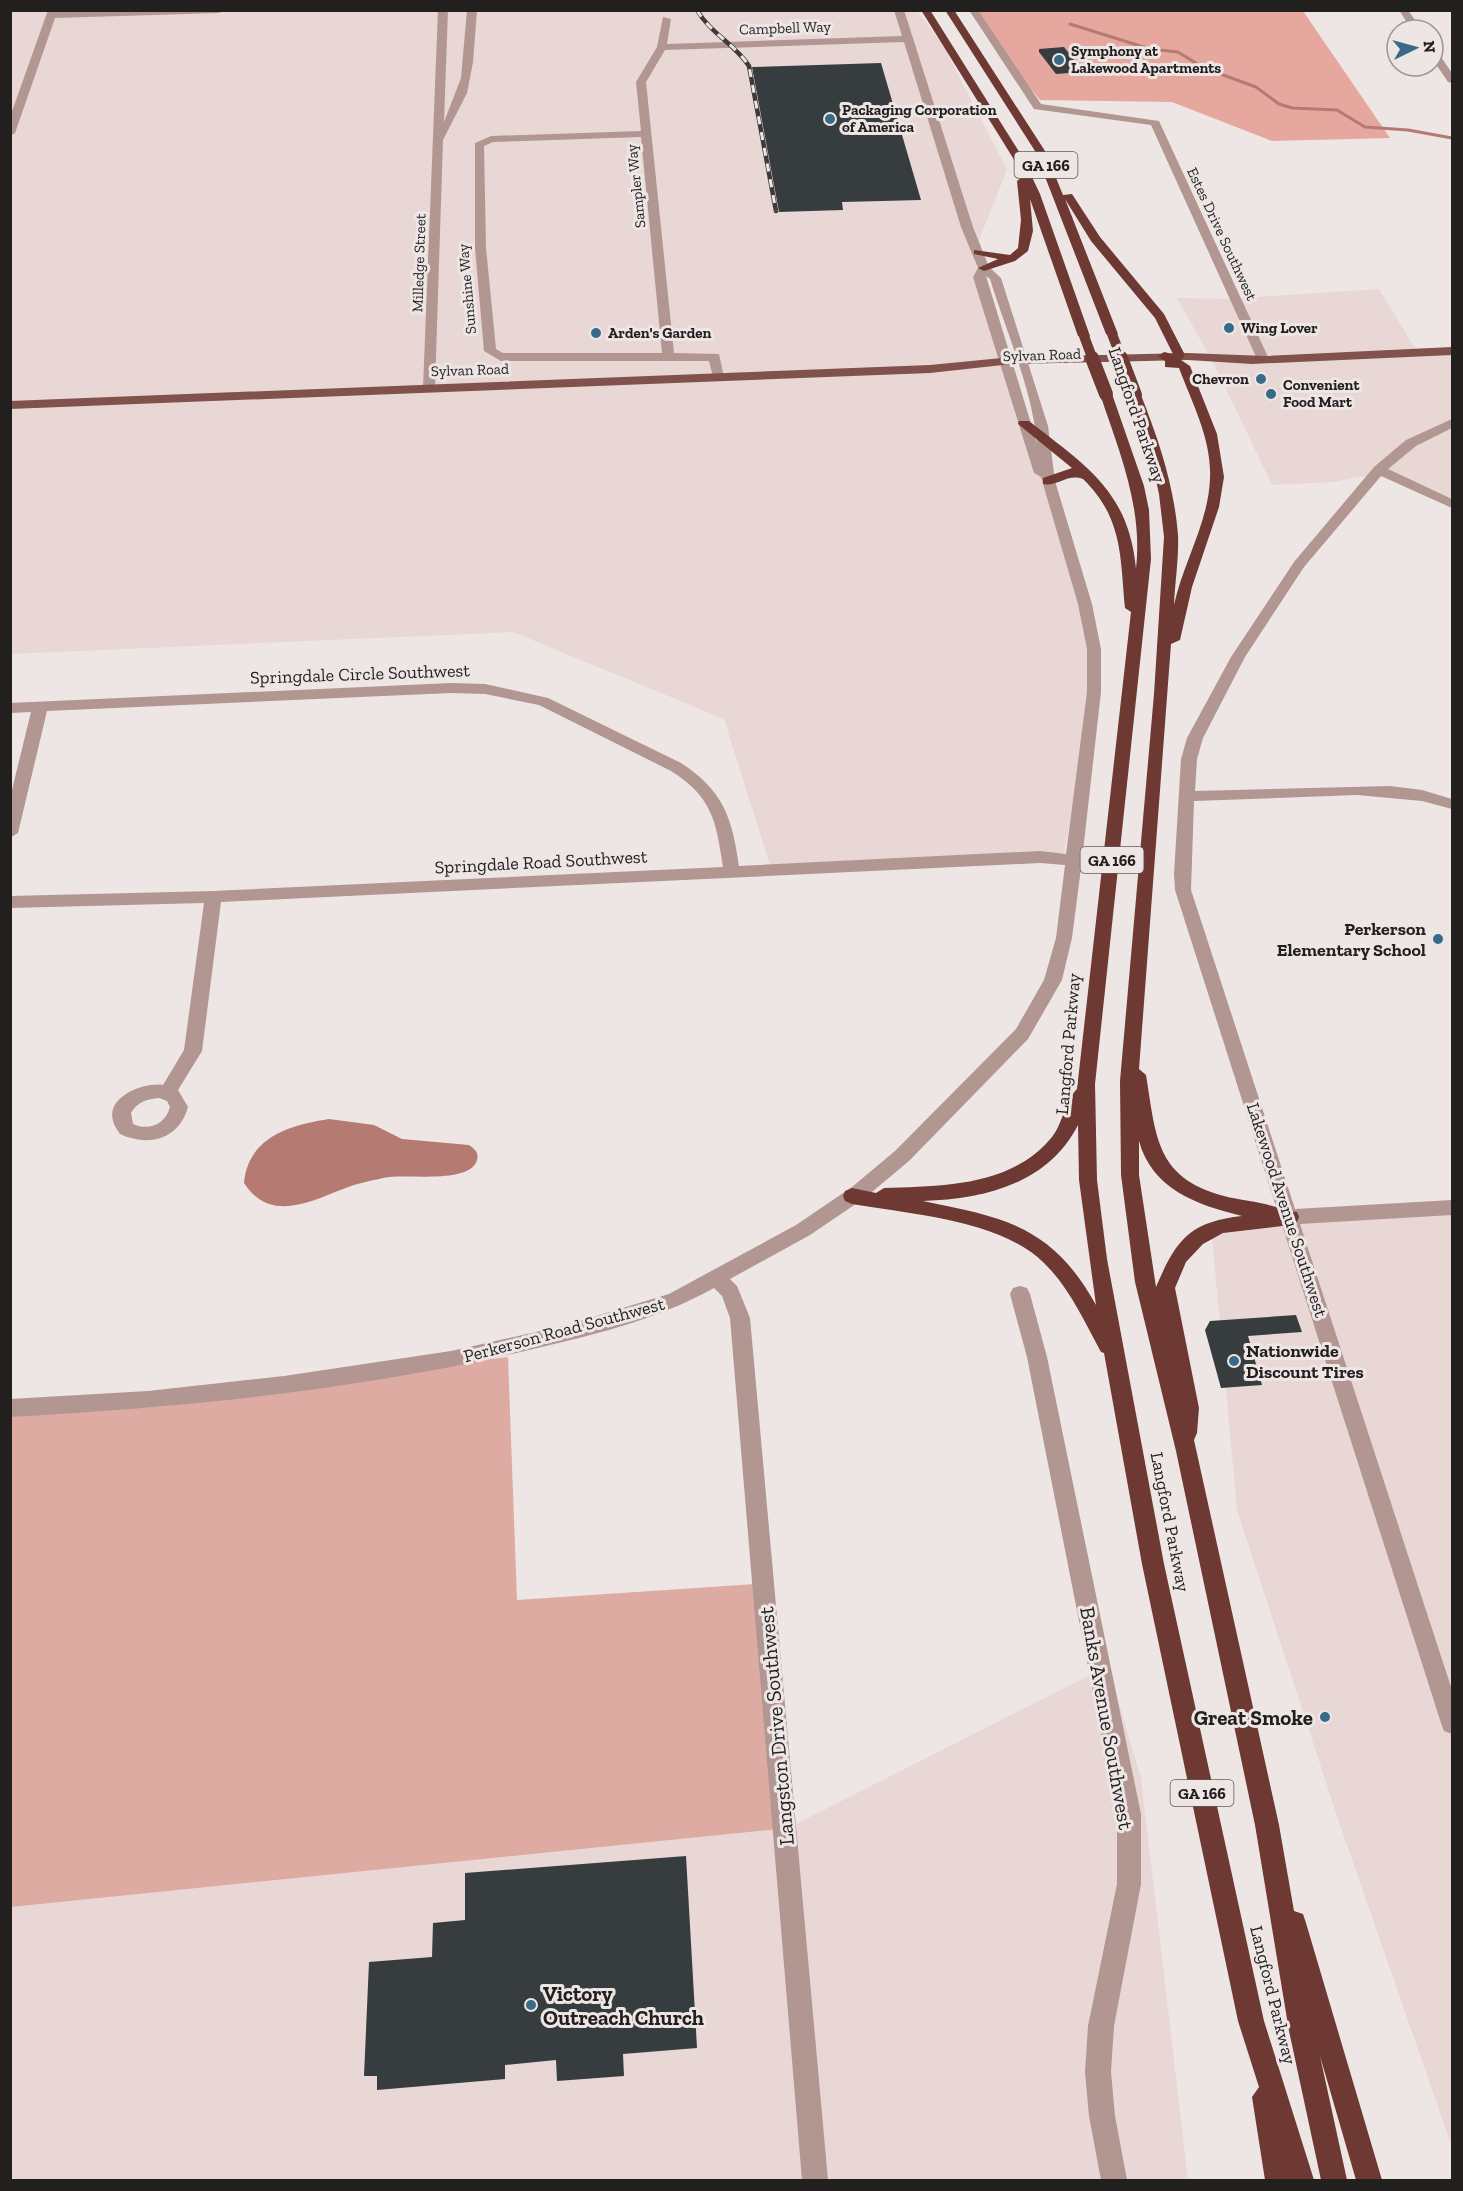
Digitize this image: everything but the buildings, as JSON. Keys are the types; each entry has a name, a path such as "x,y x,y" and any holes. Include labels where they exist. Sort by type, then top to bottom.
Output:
{"highway":[{"name":"Langford Parkway","path":"924,10 1018,158 1034,194 1130,461 1142,510 1144,559 1086,1084 1088,1180 1097,1259 1153,1564 1251,2021 1301,2181"},
{"name":"Langford Parkway","path":"949,10 1040,151 1156,450 1166,494 1171,537 1161,694 1129,1082 1130,1175 1145,1282 1186,1451 1267,1825 1302,2031 1334,2181"},
{"path":"1040,151 1095,239 1160,316 1173,361 1211,434 1217,477 1212,507 1185,587 1161,694"},
{"path":"984,268 1011,258 1024,250 1028,237 1018,158"},
{"path":"978,252 1011,258"},
{"path":"1024,424 1089,476 1110,502 1123,530 1134,636"},
{"path":"1048,481 1068,472 1077,471 1089,476"},
{"path":"1133,1054 1150,1147 1166,1174 1189,1191 1215,1201 1290,1217"},
{"path":"852,1196 951,1193 976,1190 1009,1179 1037,1162 1058,1143 1086,1084"},
{"path":"852,1196 1004,1228 1041,1248 1068,1277 1114,1357"},
{"path":"1186,1451 1189,1408 1165,1288 1178,1257 1196,1239 1220,1226 1290,1217"},
{"path":"1267,1825 1369,2181"},
{"path":"1251,2021 1278,2181"}],"main road":[{"name":"Sylvan Road","path":"10,405 930,369 955,375 1024,366 1452,351"}],"street":[{"path":"10,133 52,13 219,10"},
{"name":"Milledge Street","path":"439,139 451,122 465,89 472,10"},
{"path":"899,10 967,227 984,268 995,278 1024,366 1044,440 1048,481 1086,603 1094,649 1094,692 1074,860"},
{"name":"Estes Drive Southwest","path":"973,10 1038,107 1154,122 1263,359"},
{"name":"Milledge Street","path":"429,388 443,15"},
{"name":"Sampler Way","path":"666,19 662,47 640,82 668,357"},
{"name":"Campbell Way","path":"662,47 909,39"},
{"name":"Sunshine Way","path":"645,134 483,141 479,145 477,212 480,273 492,354 501,357 715,357 718,377"},
{"path":"984,268 979,277 1006,367 1038,469 1048,481"},
{"path":"1452,423 1411,443 1379,470 1299,565 1238,657 1195,738 1189,759 1186,796 1215,798 1380,790 1409,792 1452,804"},
{"path":"1379,470 1452,504"},
{"name":"Springdale Circle Southwest","path":"10,708 451,688 518,694 564,709 676,766 696,780 713,797 723,815 732,872"},
{"path":"10,833 40,706"},
{"name":"Lakewood Avenue Southwest","path":"1186,796 1183,890 1452,1723"},
{"name":"Springdale Road Southwest","path":"10,902 213,897 1040,857 1074,860"},
{"name":"Perkerson Road Southwest","path":"10,1408 148,1401 284,1385 451,1360 563,1334 675,1300 803,1230 852,1196 902,1156 1022,1034 1053,980 1064,938 1074,860"},
{"path":"168,1092 193,1051 213,897"},
{"path":"1290,1217 1452,1207"},
{"name":"Langston Drive Southwest","path":"717,1278 730,1292 740,1318 815,2181"},
{"name":"Banks Avenue Southwest","path":"1020,1294 1036,1357 1129,1815 1129,1884 1101,2026 1098,2072 1102,2116 1114,2181"}],"shaded area":[{"path":"10,11 917,11 942,43 1007,170 973,255 1099,664 1064,853 770,865 724,719 513,632 11,654"},
{"path":"970,11 1303,11 1390,138 1272,141 1172,102 1040,100 995,46"},
{"path":"1379,289 1418,353 1452,352 1452,499 1391,471 1333,482 1272,485 1214,364 1177,298 1228,299"},
{"path":"329,1119 374,1125 402,1139 469,1145 476,1151 477,1160 472,1168 462,1173 383,1178 290,1206 266,1203 254,1195 244,1183 247,1167 253,1154 262,1144 286,1130"},
{"path":"1452,1207 1452,2147 1339,1822 1237,1510 1211,1226"},
{"path":"508,1357 517,1600 755,1584 788,1828 11,1907 10,1414"},
{"path":"1108,1666 1141,1778 1188,2180 11,2180 10,1907 788,1828"}],"waterway":[{"path":"1070,24 1150,49 1178,52 1204,68 1256,87 1279,104 1292,108 1337,110 1365,127 1408,130 1452,138"}],"railway":[{"path":"697,10 749,66 776,211"}],"place":[{"name":"Symphony at Lakewood Apartments","path":"1059,60"},
{"name":"Packaging Corporation of America","path":"830,119"},
{"name":"Wing Lover","path":"1229,328"},
{"name":"Arden's Garden","path":"596,333"},
{"name":"Chevron","path":"1261,379"},
{"name":"Convenient Food Mart","path":"1271,394"},
{"name":"Perkerson Elementary School","path":"1438,939"},
{"name":"Nationwide Discount Tires","path":"1234,1361"},
{"name":"Great Smoke","path":"1325,1717"},
{"name":"Victory Outreach Church","path":"531,2005"}]}
